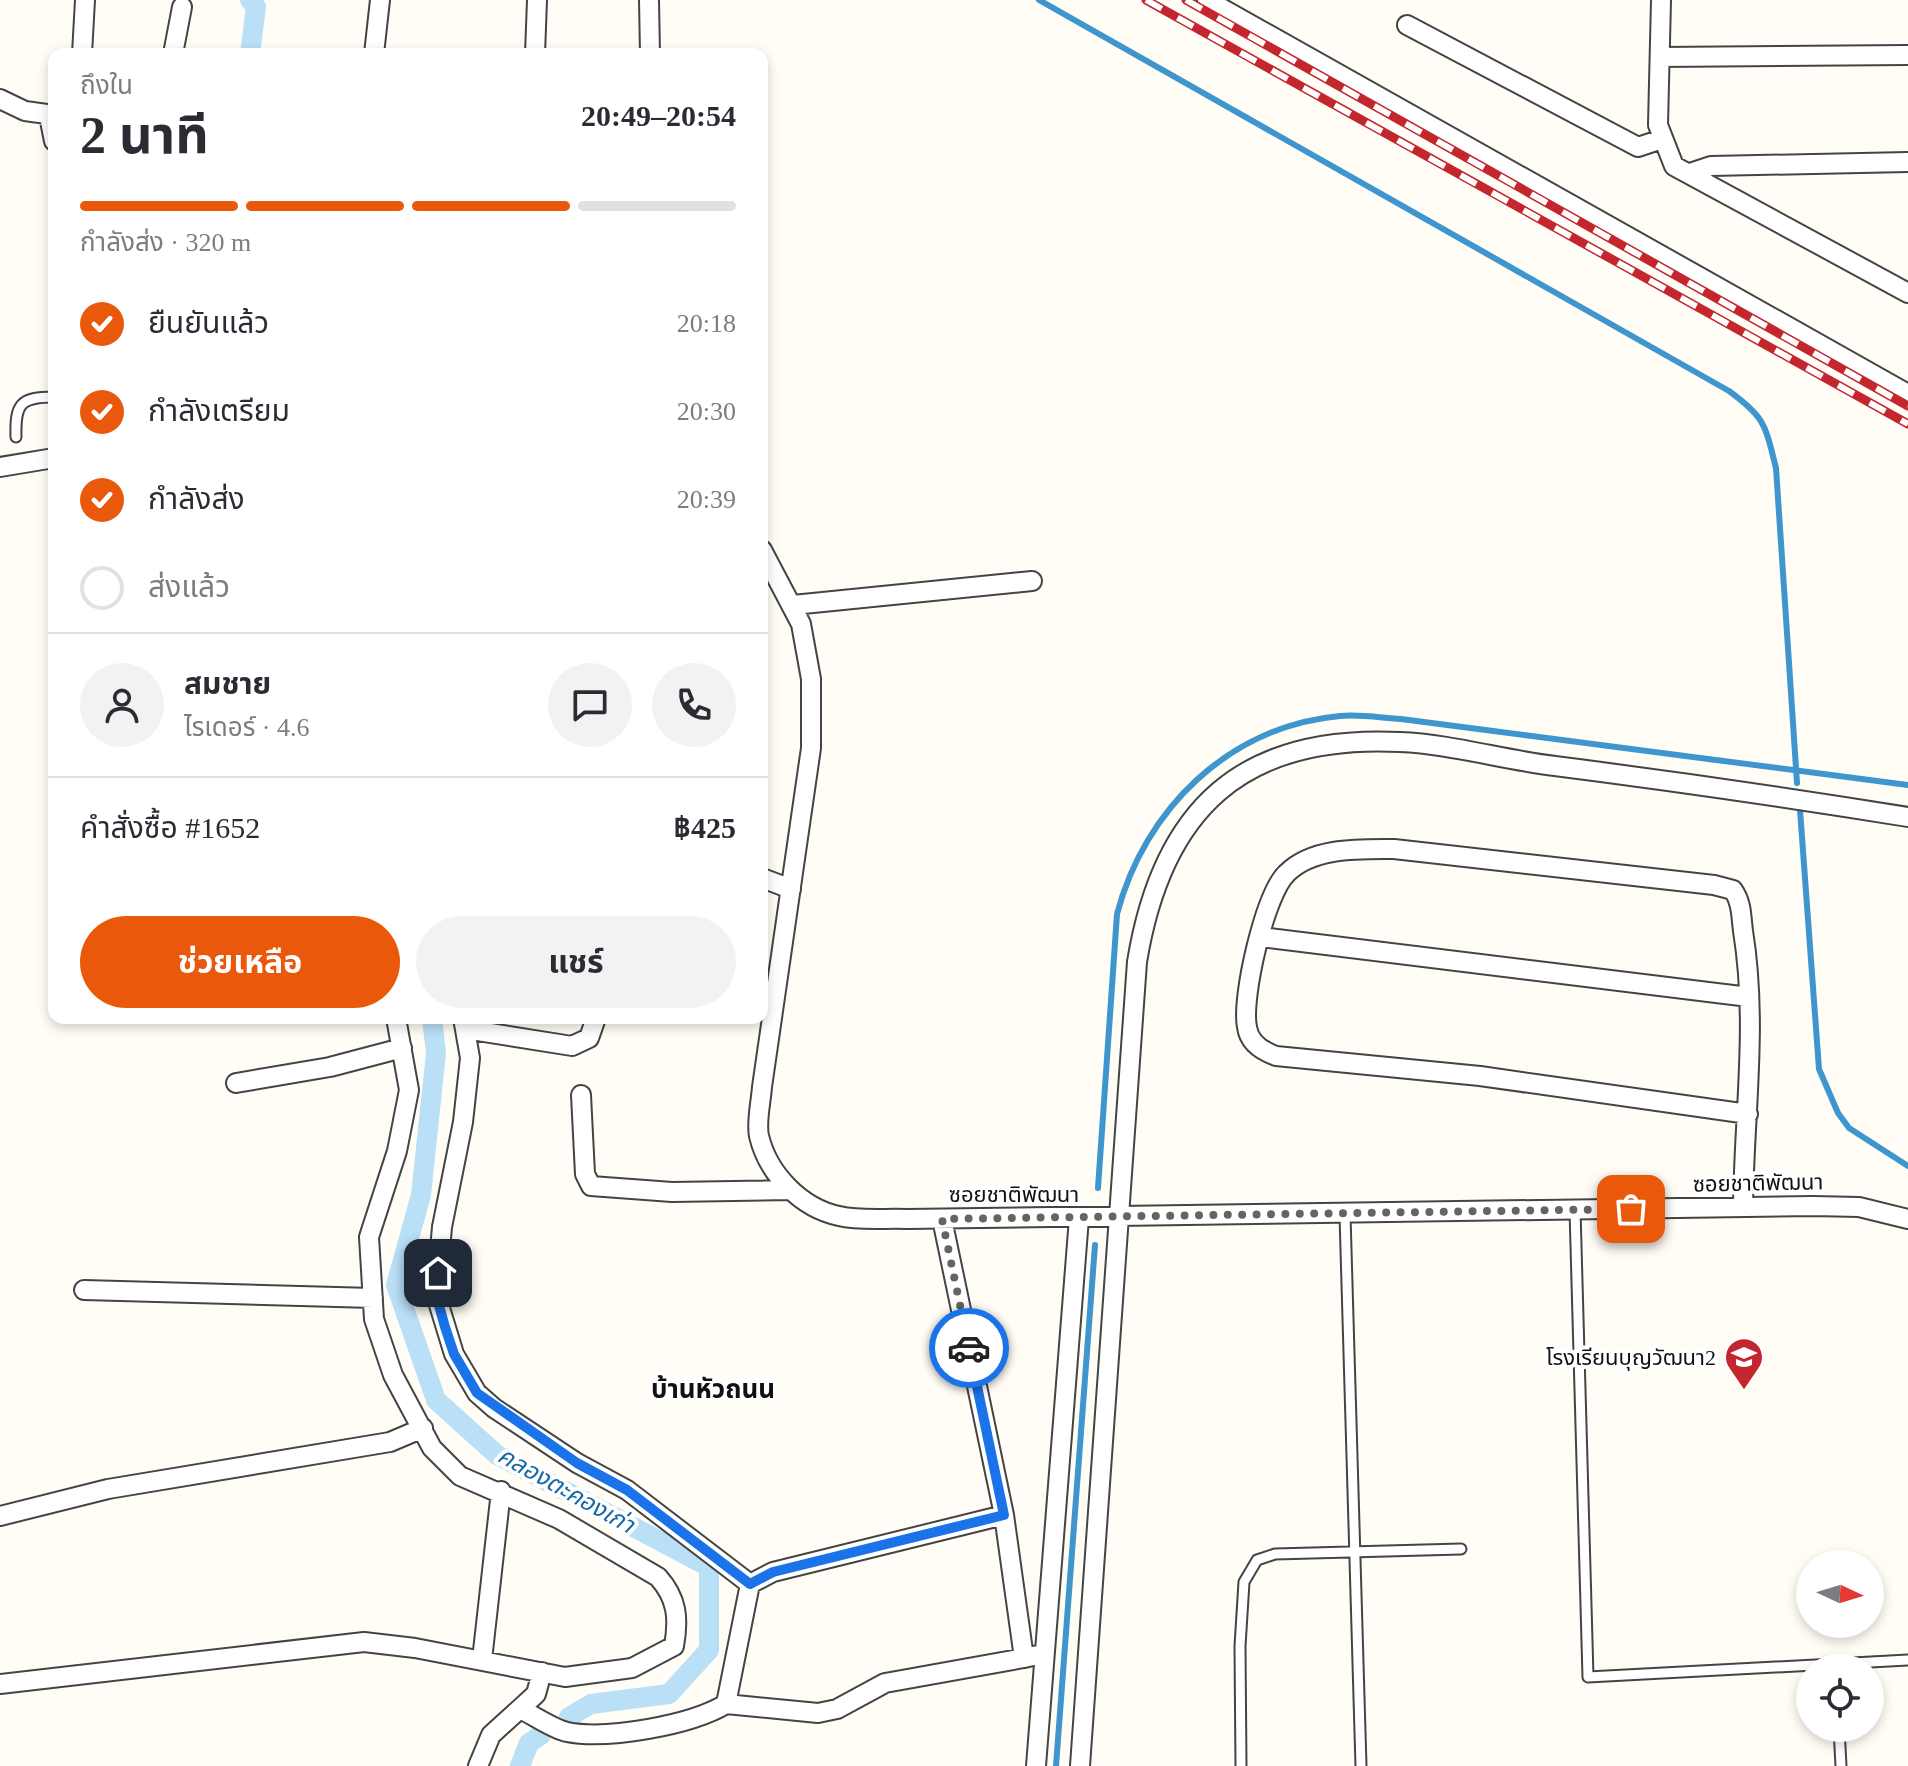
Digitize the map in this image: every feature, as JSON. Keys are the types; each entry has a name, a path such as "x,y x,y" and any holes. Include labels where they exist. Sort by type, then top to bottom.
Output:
{"street":[{"path":"82,48 85,0"},
{"path":"375,48 380,0"},
{"path":"535,48 537,0"},
{"path":"649,0 650,48"},
{"path":"1207,0 1908,394"},
{"path":"1661,0 1658,125 1674,166 1908,293"},
{"path":"174,48 182,7"},
{"path":"1407,25 1638,147 1662,139"},
{"path":"1660,57 1908,55"},
{"path":"0,99 48,115"},
{"path":"1690,173 1711,166 1908,162"},
{"path":"0,467 48,459"},
{"name":"ซอยชาติพัฒนา","path":"768,561 801,624 811,679 811,734 791,889 769,987"},
{"path":"793,605 1032,581"},
{"path":"1080,1766 1137,962 1153,888 1176,843 1206,806 1231,779 1257,765 1305,747 1332,742 1403,742 1513,761 1721,787 1908,817"},
{"path":"1743,1207 1748,1114 1751,1054 1747,958 1737,896 1725,886 1394,849 1341,850 1287,872 1277,888 1261,937 1246,1006 1247,1029 1261,1050 1276,1056 1480,1076 1748,1114"},
{"path":"768,880 791,889"},
{"path":"1261,937 1749,997"},
{"path":"0,1684 364,1642 482,1660 565,1677 632,1668 674,1646 678,1621 671,1591 658,1577 559,1519 501,1491 460,1476 432,1448 393,1375 374,1319 369,1237 397,1151 409,1090 397,1024"},
{"path":"464,1024 470,1058 463,1122 442,1227 436,1295 454,1354 477,1393 494,1408 577,1463 627,1490 750,1584"},
{"path":"469,1024 572,1046 589,1038 594,1024"},
{"name":"ซอยชาติพัฒนา","path":"766,1024 759,1135 775,1171 790,1190 838,1216 1121,1218 1859,1207 1908,1219"},
{"path":"236,1083 330,1067 402,1048"},
{"path":"581,1095 585,1174 591,1186 672,1192 790,1190"},
{"path":"1036,1766 1033,1656 1079,1218"},
{"path":"942,1219 1033,1656"},
{"path":"84,1290 373,1298"},
{"path":"0,1516 108,1489 390,1442 423,1428"},
{"path":"482,1660 501,1491"},
{"path":"750,1584 773,1572 1004,1515"},
{"path":"726,1704 750,1584"},
{"path":"522,1710 566,1732 638,1731 703,1719 726,1704 818,1713 837,1709 885,1683 1033,1656"},
{"path":"478,1766 491,1735 536,1694 542,1672"}],"lane":[{"path":"16,437 15,418 21,404 30,399 48,398"},
{"path":"1575,1210 1588,1677 1796,1668"},
{"path":"1345,1215 1361,1766"},
{"path":"1241,1766 1240,1646 1246,1573 1257,1560 1275,1554 1461,1549"},
{"path":"1884,1662 1908,1660"},
{"path":"1840,1742 1841,1766"}],"waterway":[{"name":"คลองตะคองเก่า","path":"250,0 256,7 251,48"},
{"path":"1039,0 1729,391 1750,408 1766,432 1776,468 1797,783"},
{"path":"1098,1188 1117,914 1130,875 1148,840 1171,807 1198,779 1228,755 1263,736 1300,723 1340,716 1371,716 1908,785"},
{"path":"1800,810 1819,1069 1838,1113 1849,1128 1908,1166"},
{"name":"คลองตะคองเก่า","path":"433,1024 436,1053 421,1195 396,1285 436,1400 497,1455 709,1567 709,1650 669,1694 591,1704 569,1717"},
{"path":"1056,1766 1095,1245"},
{"name":"คลองตะคองเก่า","path":"520,1766 529,1743 541,1735"}],"railway":[{"path":"1146,0 1908,424"},
{"path":"1186,0 1908,406"}],"way so far":[{"path":"969,1348 942,1219 1631,1209"}],"place":[{"name":"โรงเรียนบุญวัฒนา2","path":"1744,1391"}],"district":[{"name":"บ้านหัวถนน","path":"713,1389"}],"route":[{"path":"438,1273 436,1295 445,1327 454,1354 477,1393 494,1408 577,1463 627,1490 750,1584 773,1572 1004,1515 969,1348"}]}
